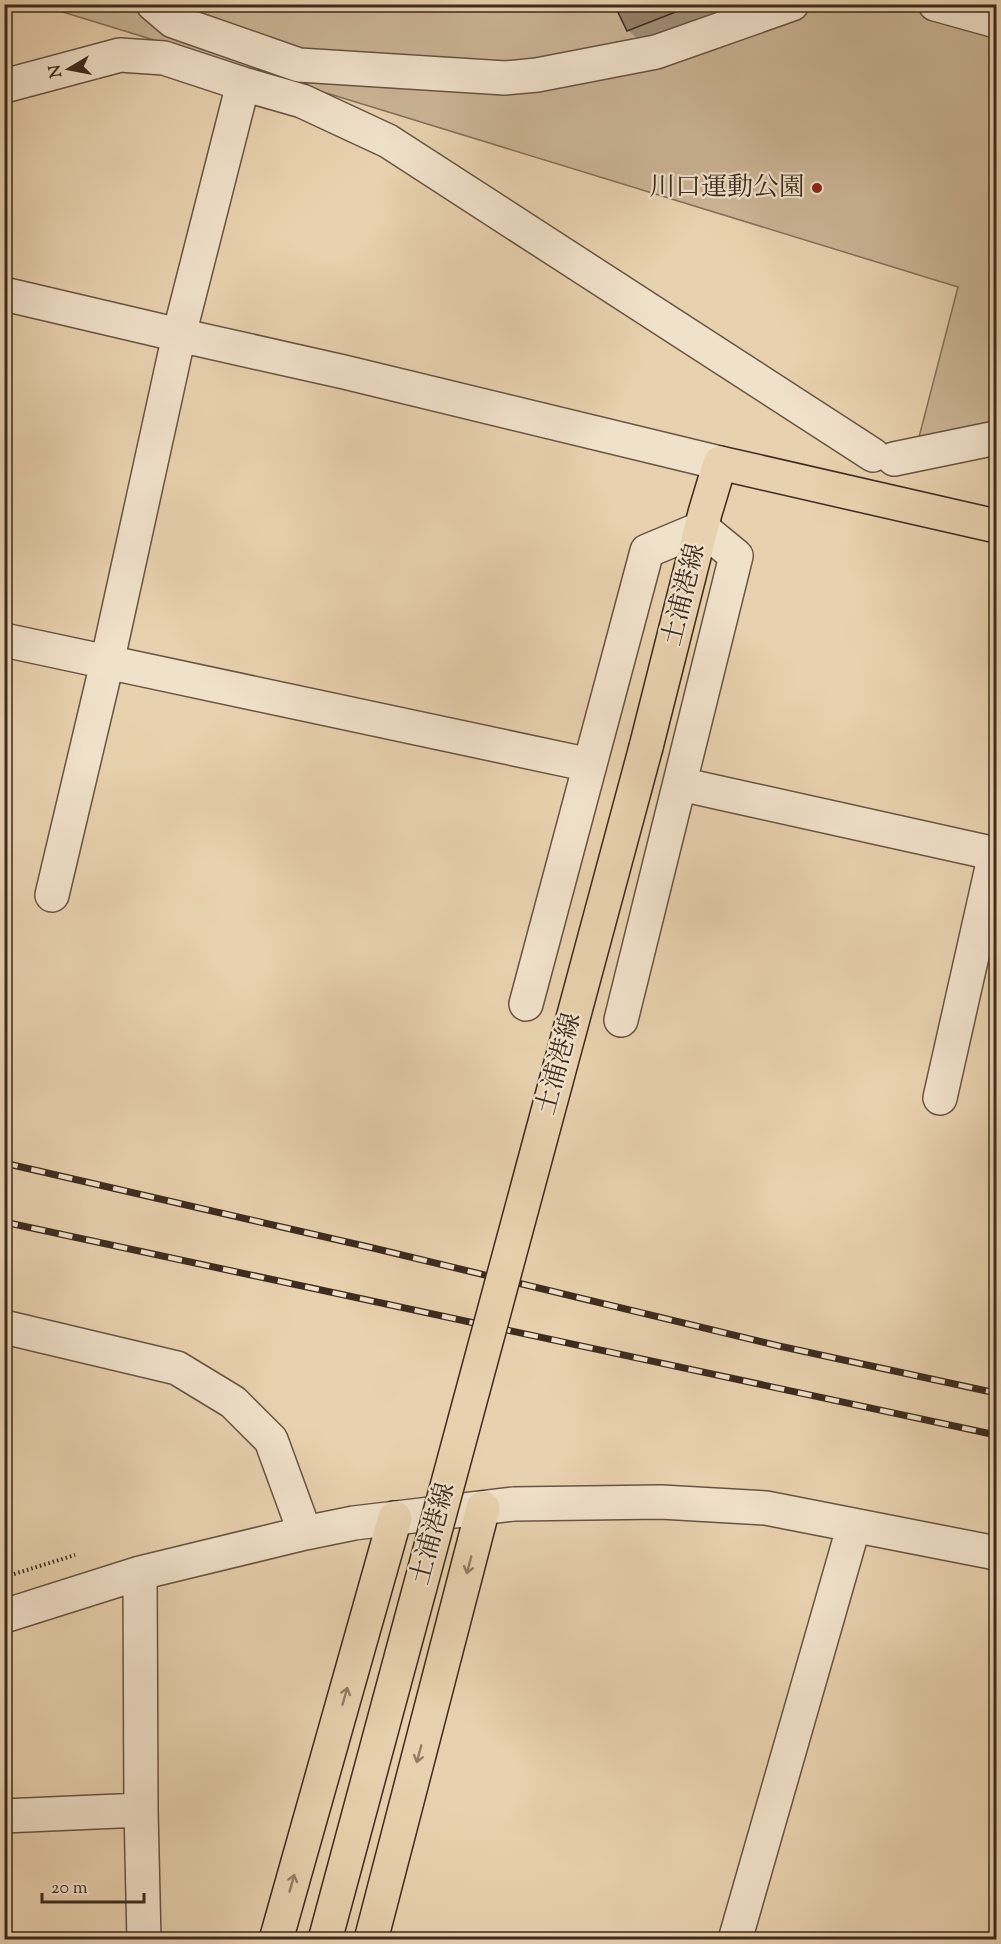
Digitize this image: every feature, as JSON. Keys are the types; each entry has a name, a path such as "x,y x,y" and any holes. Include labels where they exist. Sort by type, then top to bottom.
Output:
{"main road":[{"path":"720,463 996,526"},
{"name":"土浦港線","path":"325,1940 646,747 720,463"},
{"path":"371,1940 483,1508"},
{"path":"276,1940 395,1518"}],"street":[{"path":"153,4 173,21 299,65 505,78 537,75 656,52 792,4"},
{"path":"935,4 996,21"},
{"path":"4,86 120,55 164,58 302,101 388,141 884,457 996,438"},
{"path":"52,895 107,663 179,335 243,84"},
{"path":"4,294 356,375 720,463"},
{"path":"526,1004 647,551 702,528 736,556 621,1020"},
{"path":"4,640 590,765"},
{"path":"680,784 996,854 940,1098"},
{"path":"4,1328 177,1368 233,1402 271,1440 305,1533"},
{"path":"4,1616 140,1573 305,1533 354,1523 514,1504 661,1502 766,1508 996,1553"},
{"path":"735,1940 854,1525"},
{"path":"140,1573 144,1940"},
{"path":"4,1816 141,1810"}],"shaded area":[{"name":"川口運動公園","path":"40,5 996,5 996,422 919,437 958,287"}],"building":[{"path":"614,4 696,4 627,31"}],"railway":[{"path":"4,1163 373,1248 779,1346 996,1393"},
{"path":"4,1222 996,1435"}],"place":[{"name":"川口運動公園","path":"817,188"}]}
